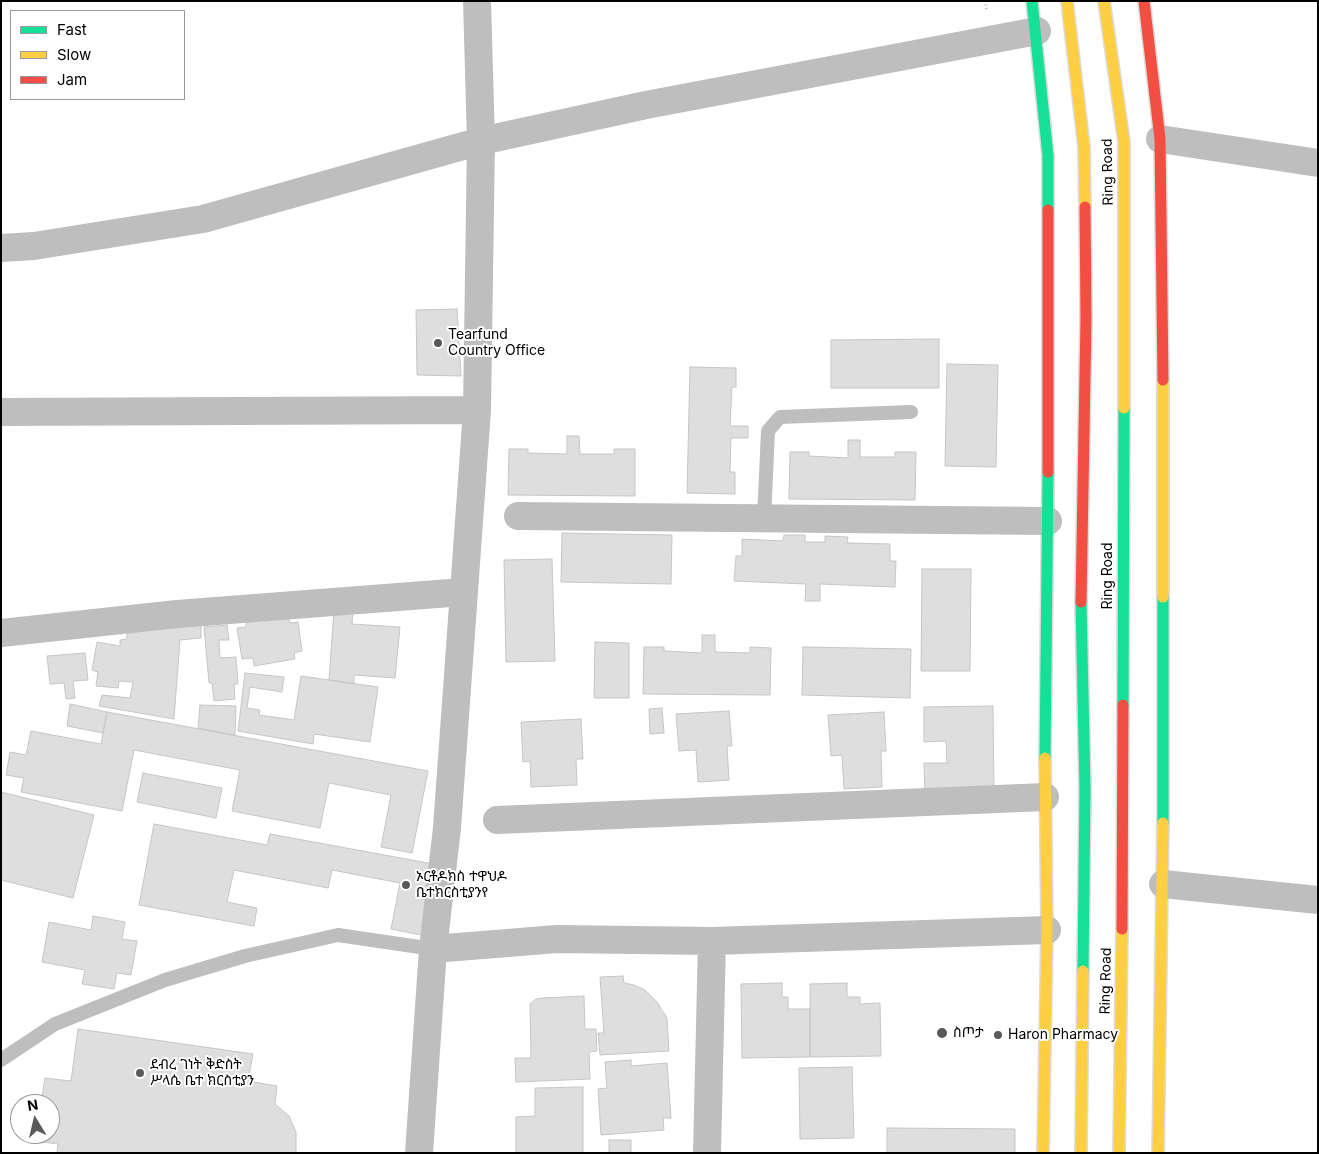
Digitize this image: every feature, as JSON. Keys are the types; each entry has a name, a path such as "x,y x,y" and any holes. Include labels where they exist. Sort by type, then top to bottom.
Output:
{"main road":[{"path":"1032,1 1048,156 1048,521 1045,797 1047,930 1043,1153"},
{"name":"Ring Road","path":"1067,1 1084,147 1086,319 1081,580 1084,798 1081,1153"},
{"name":"Ring Road","path":"1104,1 1124,142 1123,875 1118,1153"},
{"path":"1144,1 1160,139 1163,317 1163,884 1158,1153"}],"street":[{"path":"419,1153 433,949 448,828 476,410 481,141 477,1"},
{"path":"1,248 34,246 203,219 481,141 646,105 1036,31"},
{"path":"1160,139 1318,162"},
{"path":"1,412 476,410"},
{"path":"518,516 1048,521"},
{"path":"1,633 177,614 463,592"},
{"path":"497,820 1045,797"},
{"path":"1163,884 1318,900"},
{"path":"433,949 557,939 712,941 1047,930"},
{"path":"707,1153 712,941"}],"lane":[{"path":"764,519 768,431 780,417 911,412"},
{"path":"1,1060 55,1024 165,980 245,956 338,935 433,949"}],"path":[{"path":"984,1 986,11 995,9"}],"building":[{"name":"Tearfund Country Office","path":"457,309 461,376 417,375 416,310"},
{"path":"939,339 939,388 831,388 831,340"},
{"path":"947,364 998,365 996,467 945,466"},
{"path":"690,367 736,368 736,387 732,387 730,426 748,426 748,438 731,438 730,472 735,472 735,494 687,493"},
{"path":"567,436 579,436 580,454 614,454 614,449 635,449 635,496 508,495 509,449 528,449 528,453 567,454"},
{"path":"848,440 860,440 860,457 895,457 895,452 916,452 915,500 789,499 790,452 809,452 809,456 848,458"},
{"path":"562,533 672,535 671,584 561,582"},
{"path":"784,535 805,535 805,542 825,542 825,536 848,537 847,543 890,544 890,561 896,561 895,587 820,584 820,601 805,601 806,584 734,581 736,556 742,556 742,539 783,541"},
{"path":"552,559 555,661 506,662 504,560"},
{"path":"922,569 971,569 970,671 921,671"},
{"path":"334,610 353,611 352,624 400,627 395,678 354,675 354,684 329,680"},
{"path":"288,615 290,623 298,622 302,651 294,653 295,659 254,666 253,658 242,659 237,628 246,627 246,622"},
{"path":"201,618 201,638 180,640 174,719 99,706 102,695 130,698 133,682 119,681 118,688 96,686 98,672 92,670 97,642 120,646 120,640 127,639 127,633 134,633 134,624"},
{"path":"227,625 229,640 219,640 220,658 236,657 238,684 234,684 235,699 214,701 212,683 209,683 204,627"},
{"path":"702,635 715,635 715,652 750,653 750,647 771,648 770,695 643,694 644,647 664,647 664,651 702,653"},
{"path":"595,642 629,643 629,698 594,698"},
{"path":"803,647 911,649 910,698 802,695"},
{"path":"85,653 88,680 73,681 75,698 66,699 64,683 50,684 47,656"},
{"path":"245,673 284,677 282,692 250,687 247,708 260,710 259,715 294,720 301,676 378,687 370,742 314,734 313,744 238,731"},
{"path":"70,704 107,712 103,733 67,726"},
{"path":"200,705 236,706 235,735 198,728"},
{"path":"993,706 994,795 925,796 924,763 947,763 946,741 924,742 924,707"},
{"path":"662,708 664,733 650,734 649,709"},
{"path":"729,711 732,746 727,746 729,780 698,782 696,750 679,751 676,714"},
{"path":"107,712 428,771 412,853 381,847 391,795 329,783 320,828 232,811 240,770 134,750 122,811 21,792 24,778 6,775 10,752 26,755 31,731 101,744"},
{"path":"884,712 886,751 881,751 882,787 844,789 842,755 831,756 828,715"},
{"path":"581,719 583,759 576,759 577,785 531,787 530,761 523,762 521,722"},
{"path":"143,773 222,788 216,818 137,802"},
{"path":"1,792 94,815 73,898 1,880"},
{"path":"154,824 267,845 270,834 439,865 426,936 391,929 400,883 332,870 328,888 234,870 227,902 257,908 254,926 139,905"},
{"path":"93,916 125,922 122,939 137,941 131,975 117,973 114,989 82,984 85,970 42,962 49,922 91,930"},
{"path":"623,976 624,983 645,990 657,1002 667,1018 669,1051 600,1055 598,1033 604,1033 600,977"},
{"path":"782,983 782,997 788,997 788,1009 810,1009 810,1057 742,1058 741,984"},
{"path":"847,983 847,997 860,997 860,1004 880,1003 881,1056 810,1057 810,984"},
{"path":"584,996 585,1029 596,1029 597,1051 589,1052 590,1079 516,1082 515,1058 531,1058 530,1004 536,999"},
{"path":"78,1029 253,1054 248,1081 277,1086 275,1104 289,1116 296,1132 296,1153 57,1153 58,1144 60,1144 60,1094 43,1094 45,1078 71,1081"},
{"path":"631,1060 631,1066 667,1063 671,1118 663,1118 664,1130 601,1135 598,1089 607,1088 605,1062"},
{"path":"852,1067 854,1138 800,1139 799,1068"},
{"path":"583,1087 583,1153 516,1153 516,1117 535,1116 535,1088"},
{"path":"887,1128 1015,1129 1015,1153 887,1153"},
{"path":"609,1140 631,1140 631,1153 609,1153"}],"traffic: fast":[{"path":"1032,1 1048,156 1048,210"},
{"path":"1123,705 1124,408"},
{"path":"1045,758 1048,472"},
{"path":"1163,597 1163,823"},
{"path":"1081,602 1085,789 1083,971"}],"traffic: slow":[{"path":"1067,1 1084,147 1085,207"},
{"path":"1104,1 1124,142 1124,408"},
{"path":"1163,380 1163,597"},
{"path":"1043,1153 1047,930 1045,758"},
{"path":"1158,1153 1163,823"},
{"path":"1119,1153 1122,929"},
{"path":"1081,1153 1083,971"}],"traffic: jam":[{"path":"1144,1 1160,139 1163,380"},
{"path":"1081,602 1086,319 1085,207"},
{"path":"1048,210 1048,472"},
{"path":"1122,929 1123,705"}],"place":[{"name":"Tearfund Country Office","path":"438,343"},
{"name":"ኦርቶዶክስ ተዋህዶ ቤተክርስቲያንየ","path":"406,885"},
{"name":"ስጦታ","path":"942,1033"},
{"name":"Haron Pharmacy","path":"998,1035"},
{"name":"ደብረ ገነት ቅድስት ሥላሴ ቤተ ክርስቲያን","path":"140,1073"}]}
